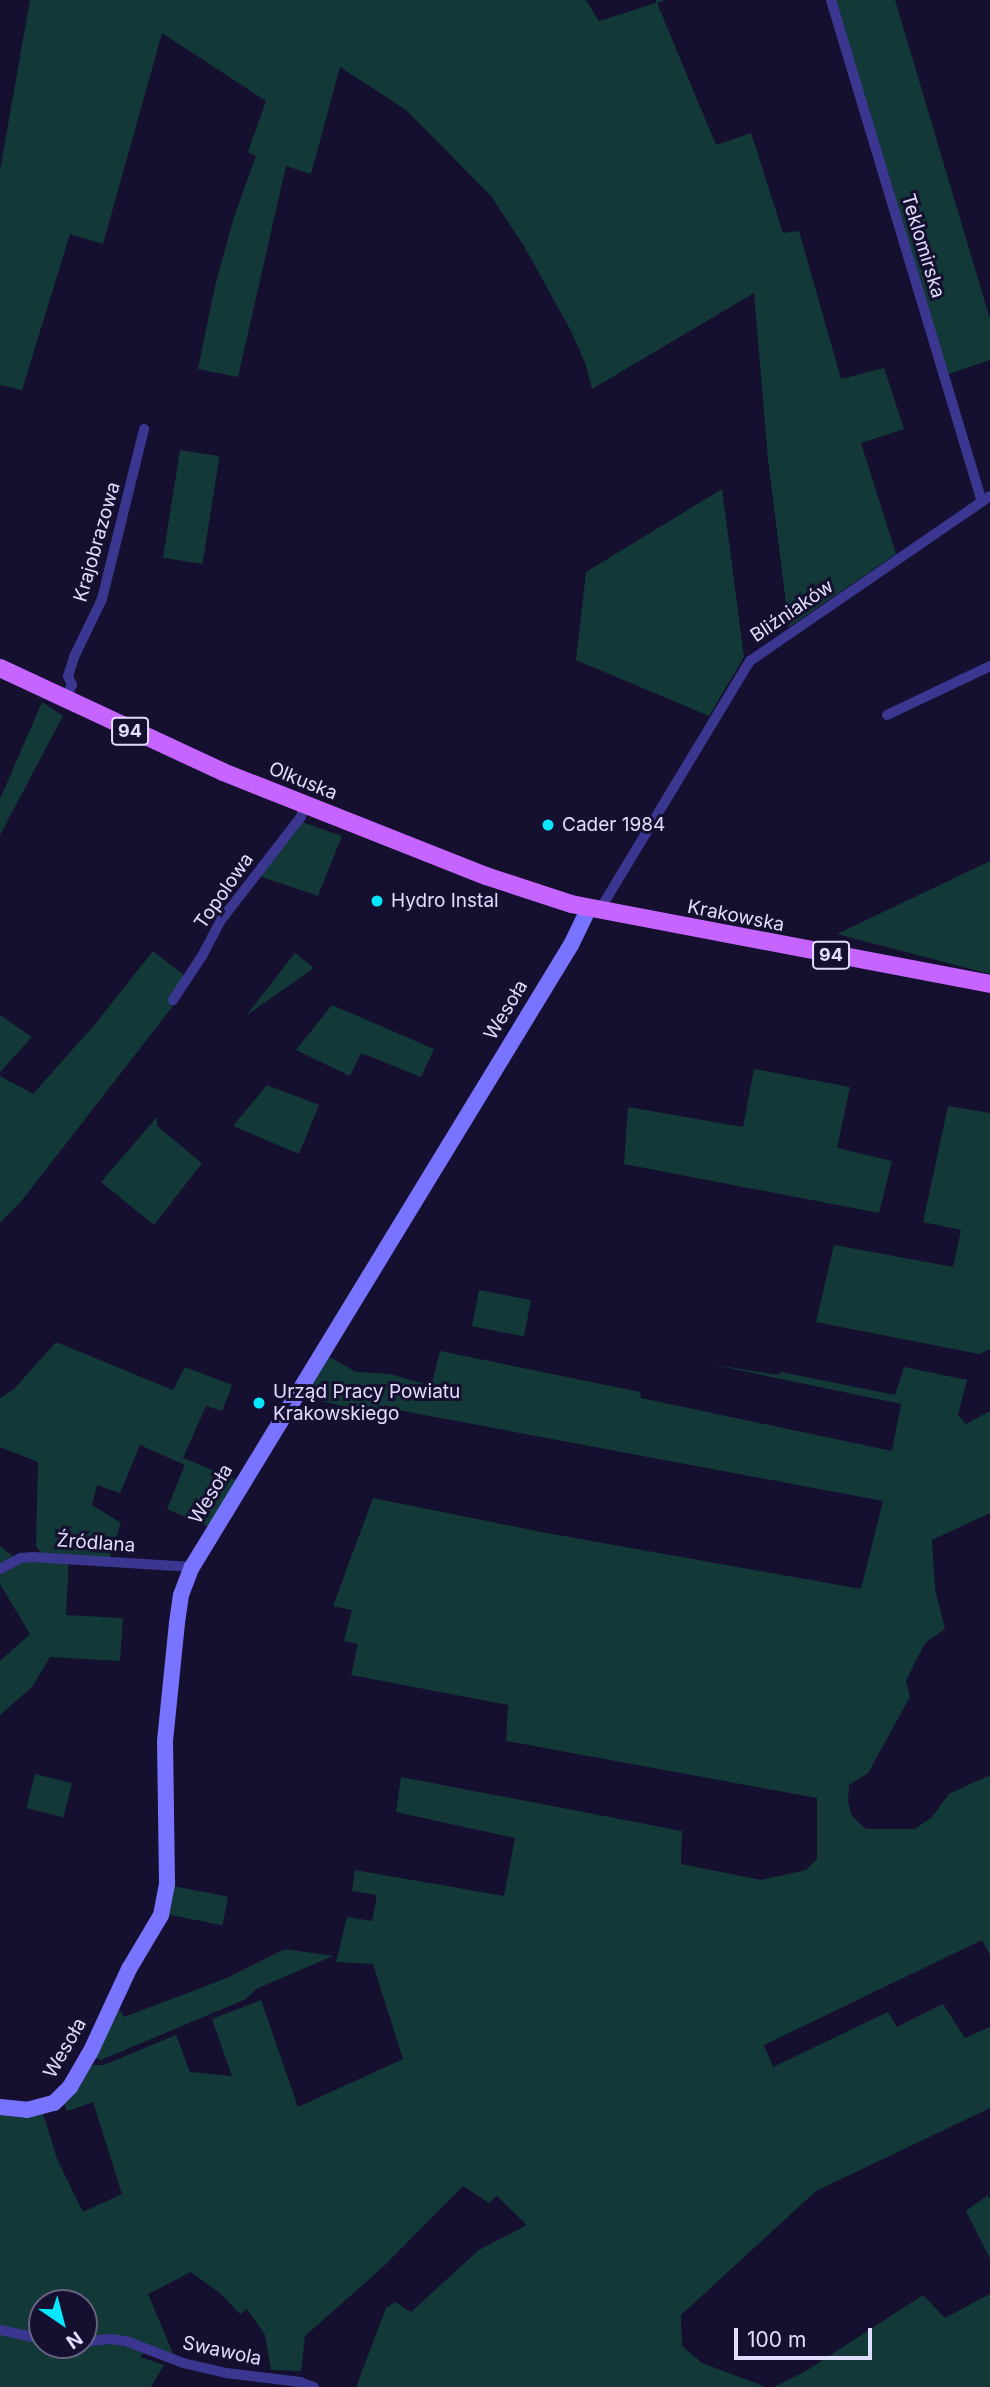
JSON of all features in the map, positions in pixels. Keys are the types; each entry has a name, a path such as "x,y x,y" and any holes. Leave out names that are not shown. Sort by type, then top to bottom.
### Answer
{"main road":[{"name":"Olkuska","path":"0,668 159,745 486,876 594,910"},
{"name":"Krakowska","path":"594,910 990,984"}],"street":[{"name":"Teklomirska","path":"831,0 986,499"},
{"name":"Krajobrazowa","path":"64,699 72,685 68,676 74,657 102,599 145,429"},
{"name":"Bliźniaków","path":"594,910 750,662 986,499"},
{"path":"887,715 990,666"},
{"name":"Topolowa","path":"173,1000 202,956 220,920 301,817 304,804"},
{"name":"Wesoła","path":"0,2108 27,2110 54,2103 70,2087 129,1969 161,1915 167,1883 165,1741 181,1595 192,1567 594,910"},
{"name":"Źródlana","path":"0,1569 21,1559 33,1557 192,1567"},
{"path":"0,2330 28,2336"},
{"name":"Swawola","path":"98,2340 126,2341 183,2363 226,2373 300,2382 314,2387"}],"green space":[{"path":"30,0 586,0 599,21 656,3 656,0 666,0 657,3 716,145 751,133 783,233 799,231 841,379 884,368 904,429 861,443 896,554 789,627 768,459 754,293 592,389 586,365 571,331 524,246 491,196 406,110 340,67 311,174 286,166 238,377 198,369 215,286 234,217 256,156 248,152 266,101 162,33 103,244 70,234 22,390 0,385 0,170"},
{"path":"835,0 895,0 990,319 990,360 948,374"},
{"path":"180,450 220,456 202,564 163,558"},
{"path":"722,489 744,657 709,716 576,660 586,572"},
{"path":"42,702 63,716 0,835 0,799"},
{"path":"302,822 342,836 318,896 259,876"},
{"path":"990,861 990,974 837,934"},
{"path":"153,951 185,976 187,988 23,1199 0,1223 0,1076 33,1094 96,1023"},
{"path":"295,953 314,968 246,1016"},
{"path":"332,1005 434,1049 421,1077 361,1053 350,1076 296,1050"},
{"path":"0,1015 32,1037 0,1072"},
{"path":"754,1069 850,1087 837,1148 892,1161 879,1213 624,1164 628,1107 743,1127"},
{"path":"267,1085 319,1105 299,1154 233,1126"},
{"path":"948,1106 990,1113 990,1349 979,1354 816,1322 834,1245 953,1267 961,1230 923,1222"},
{"path":"157,1117 157,1126 202,1163 154,1225 101,1182"},
{"path":"479,1290 531,1300 524,1336 472,1326"},
{"path":"56,1342 173,1390 185,1367 232,1385 222,1411 206,1406 183,1458 237,1480 209,1527 167,1509 185,1465 140,1445 120,1493 97,1485 92,1505 121,1523 109,1559 69,1557 66,1615 123,1618 120,1661 50,1657 32,1687 0,1715 0,1661 30,1634 0,1584 0,1546 14,1557 41,1553 36,1546 38,1462 0,1447 0,1398 14,1389"},
{"path":"440,1351 640,1392 641,1398 892,1451 901,1404 710,1364 778,1375 781,1372 895,1395 904,1367 967,1380 958,1415 966,1424 990,1411 990,1513 932,1540 935,1589 945,1629 926,1642 906,1681 910,1697 868,1773 849,1785 848,1802 852,1816 866,1829 915,1829 932,1817 949,1794 990,1775 990,1955 982,1940 764,2045 773,2067 888,2012 897,2027 943,2004 965,2038 990,2027 990,2108 816,2191 681,2315 682,2346 702,2363 766,2387 356,2387 386,2308 395,2302 411,2312 479,2250 527,2225 497,2196 489,2203 463,2186 384,2266 305,2336 301,2371 271,2370 265,2335 247,2309 240,2314 221,2294 191,2272 148,2294 174,2356 148,2349 140,2357 164,2365 151,2387 0,2387 0,2114 27,2118 43,2113 57,2159 83,2212 122,2194 93,2102 67,2111 63,2100 92,2065 104,2065 176,2035 190,2072 232,2076 212,2019 261,2000 298,2107 403,2059 373,1964 336,1962 347,1917 372,1921 377,1895 352,1891 355,1870 504,1896 515,1838 396,1812 401,1777 682,1831 681,1864 761,1880 806,1870 817,1859 817,1798 506,1741 508,1705 351,1675 358,1644 344,1641 352,1610 333,1606 373,1498 541,1532 861,1589 883,1501 398,1410 393,1417 302,1397 328,1356 356,1372 390,1374 431,1386"},
{"path":"35,1774 72,1783 63,1817 27,1808"},
{"path":"173,1886 228,1897 222,1925 167,1914"},
{"path":"285,1949 333,1956 256,1989 246,1999 101,2060 96,2058 119,2009 124,2017 227,1978"},
{"path":"988,2195 990,2199 990,2259 966,2211"},
{"path":"990,2294 990,2387 774,2387 806,2371 923,2295 945,2318"}],"place":[{"name":"Cader 1984","path":"548,825"},
{"name":"Hydro Instal","path":"377,901"},
{"name":"Urząd Pracy Powiatu Krakowskiego","path":"259,1403"}]}
